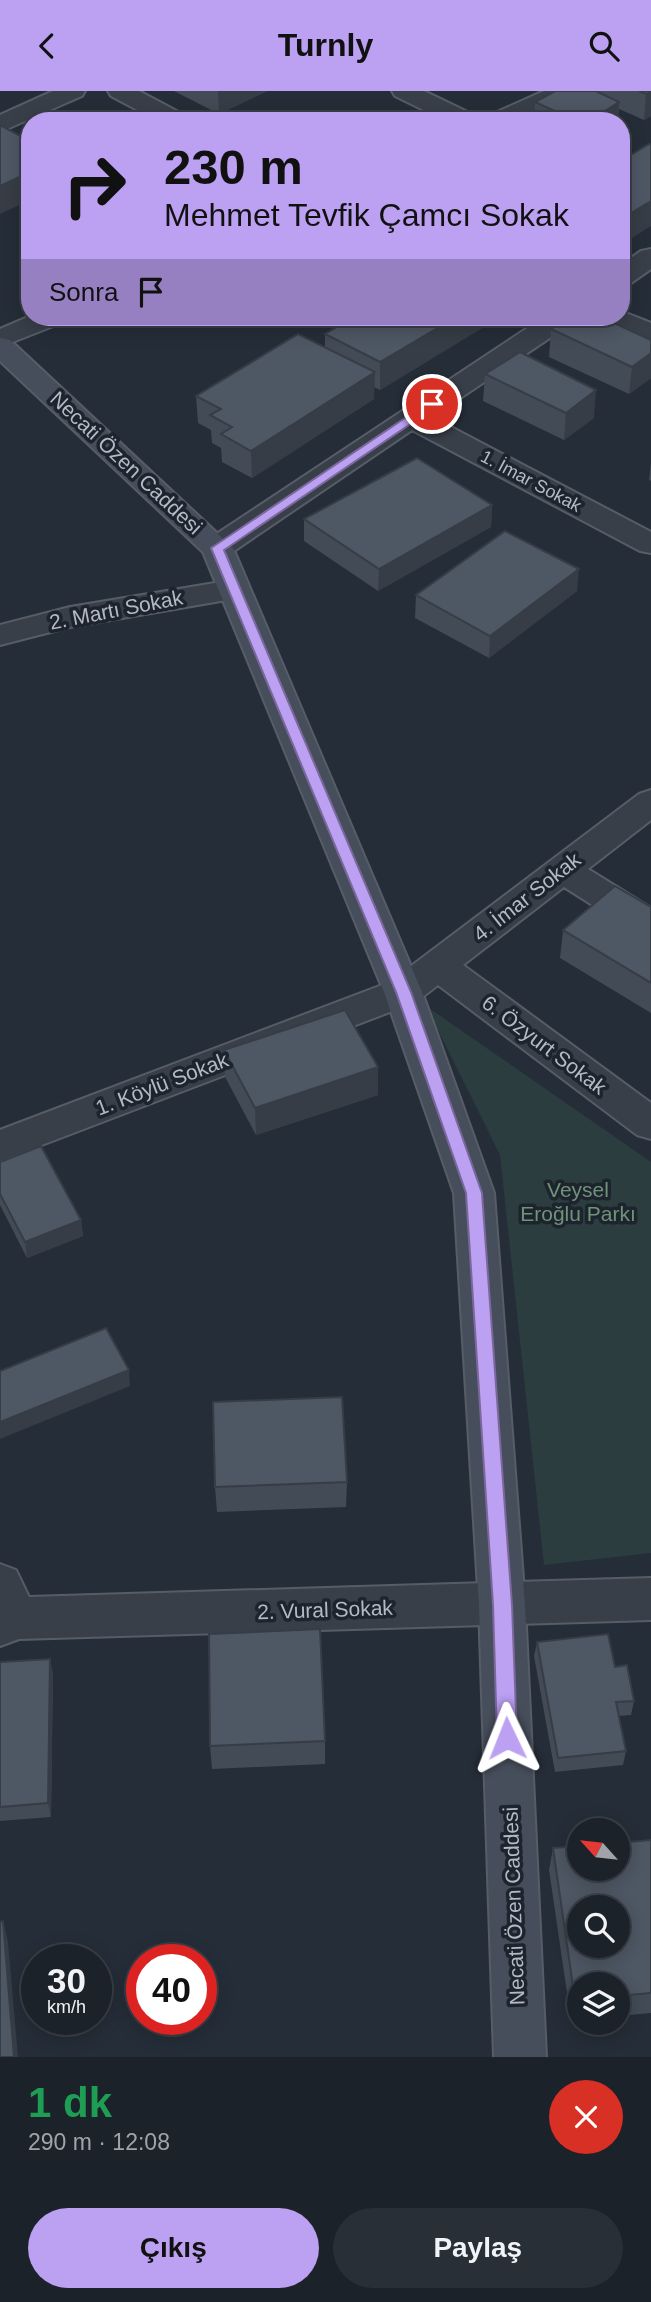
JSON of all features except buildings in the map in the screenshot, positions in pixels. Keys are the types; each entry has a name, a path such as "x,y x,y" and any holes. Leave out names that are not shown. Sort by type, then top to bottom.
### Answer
{"street":[{"path":"0,96 29,111 72,91"},
{"path":"120,91 160,112"},
{"path":"404,91 448,112"},
{"path":"516,112 564,91"},
{"path":"0,124 21,115"},
{"path":"630,271 651,257"},
{"path":"630,324 651,333"},
{"path":"0,339 30,326"},
{"path":"217,548 549,326"},
{"name":"Necati Özen Caddesi","path":"0,346 217,548 403,992 474,1193 502,1605 520,2057"},
{"name":"1. İmar Sokak","path":"411,418 651,544"},
{"name":"2. Martı Sokak","path":"0,635 70,617 233,590"},
{"name":"4. İmar Sokak","path":"403,992 651,802"},
{"path":"563,870 651,925"},
{"name":"6. Özyurt Sokak","path":"438,966 648,1116"},
{"name":"1. Köylü Sokak","path":"0,1146 403,992"},
{"name":"2. Vural Sokak","path":"5,1609 502,1605 651,1599"}],"green space":[{"name":"Veysel Eroğlu Parkı","path":"426,1006 651,1162 651,1553 544,1565 500,1155"}],"route":[{"path":"432,404 217,548 403,992 474,1193 502,1605 507,1738"}]}
